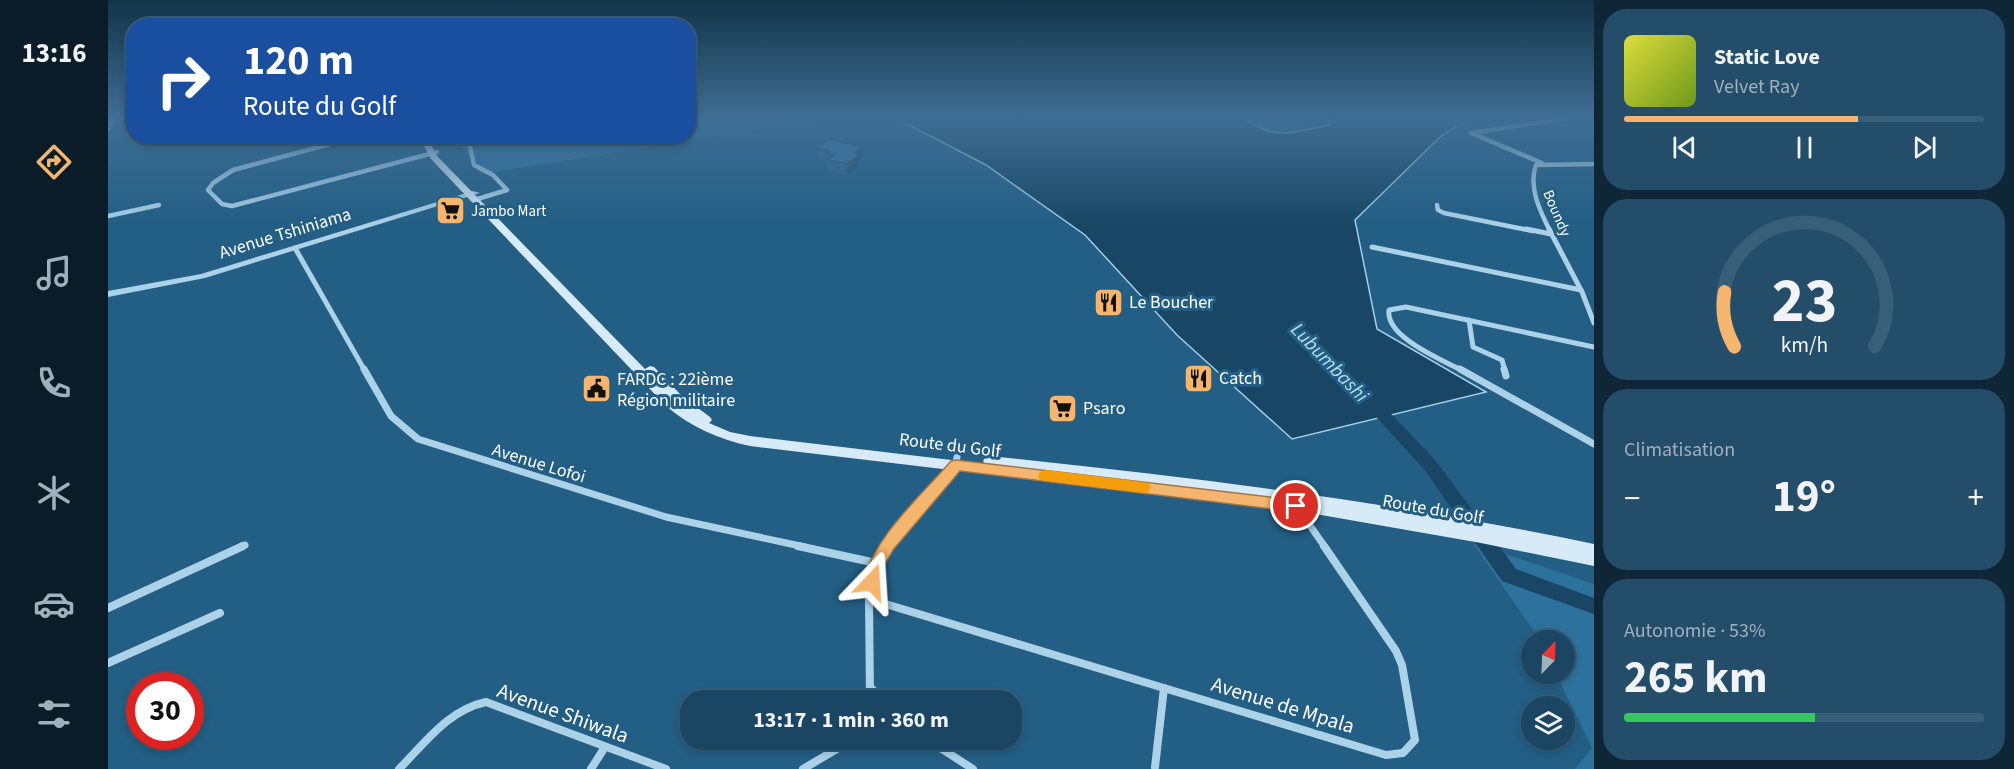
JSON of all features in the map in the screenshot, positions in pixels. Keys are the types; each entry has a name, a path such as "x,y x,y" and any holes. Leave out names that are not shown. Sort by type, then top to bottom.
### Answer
{"main road":[{"name":"Route du Golf","path":"435,154 670,403 703,427 725,436 750,441 1013,467 1293,501 1478,531 1594,560"},
{"path":"1478,531 1594,550"}],"street":[{"path":"292,154 238,168 218,179 208,190 222,204 232,206 431,154"},
{"path":"471,154 474,165 493,175 507,190 475,196"},
{"path":"1521,154 1543,163"},
{"name":"Boundy","path":"1594,164 1543,163 1533,168 1533,183 1551,234 1581,290 1594,323"},
{"name":"Avenue Tshiniama","path":"108,294 202,276 475,196"},
{"path":"108,216 159,205"},
{"path":"1437,205 1438,210 1444,213 1551,234"},
{"path":"1372,247 1581,290"},
{"name":"Avenue Lofoi","path":"295,248 391,416 418,439 666,517 876,563"},
{"path":"1594,347 1406,307 1389,310 1387,316 1393,328 1406,339 1594,444"},
{"path":"1469,320 1473,347 1502,360 1506,376"},
{"path":"872,689 868,656 869,598 876,563 901,528 956,461"},
{"name":"Avenue de Mpala","path":"869,598 1386,755 1402,754 1411,748 1414,740 1402,665 1396,651 1293,501"},
{"path":"108,608 245,545"},
{"path":"108,663 220,613"},
{"path":"1155,767 1164,688"},
{"name":"Avenue Shiwala","path":"399,769 455,714 479,702 491,703 666,769"},
{"path":"591,769 604,747"},
{"path":"805,769 836,750"},
{"path":"944,750 973,769"}],"shaded area":[{"path":"467,154 608,154 482,174"},
{"path":"1473,543 1594,584 1594,769 1575,769 1592,748 1575,713 1575,696 1567,696 1561,684 1575,684 1575,630 1533,630"}],"water":[{"path":"965,154 1423,154 1355,220 1377,329 1486,392 1292,439 1177,335 1085,235 986,165"}],"building":[{"path":"830,154 859,155 847,164 827,160 834,155"}],"waterway":[{"name":"Lubumbashi","path":"1371,402 1430,465 1509,575 1594,606"}],"slow traffic":[{"path":"1046,476 1143,487"}],"place":[{"name":"Jambo Mart","path":"450,211"},
{"name":"Le Boucher","path":"1108,302"},
{"name":"Catch","path":"1198,378"},
{"name":"FARDC : 22ième Région militaire","path":"596,389"},
{"name":"Psaro","path":"1062,408"}],"route":[{"path":"872,582 876,563 887,545 951,474 956,465 1296,506"}]}
